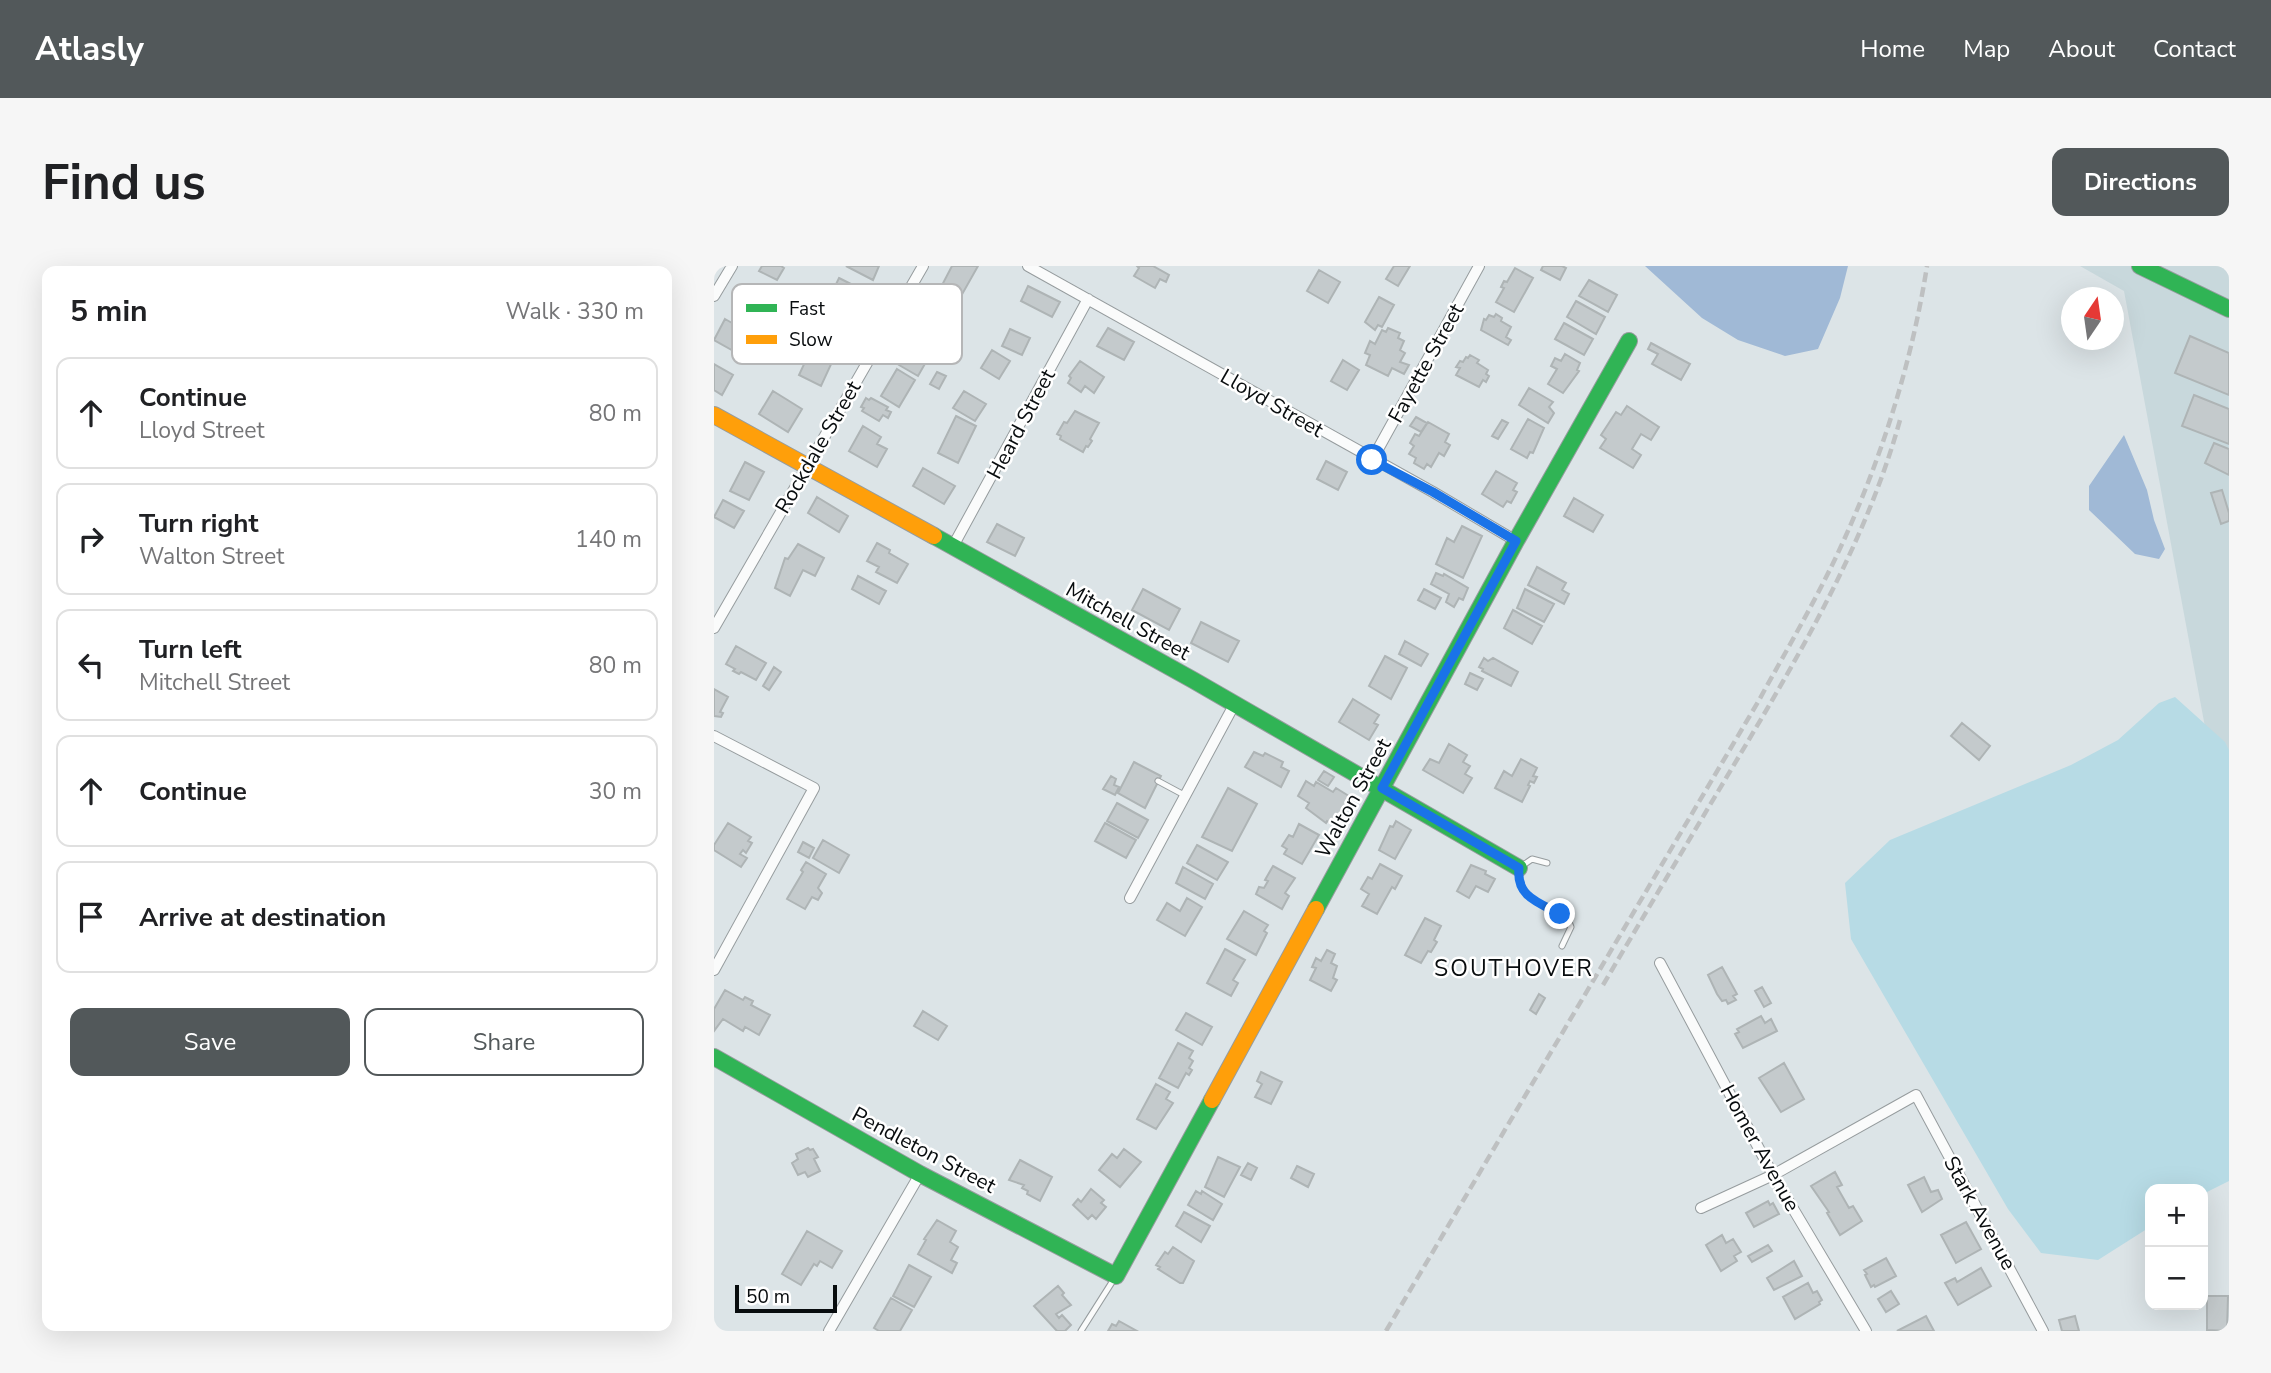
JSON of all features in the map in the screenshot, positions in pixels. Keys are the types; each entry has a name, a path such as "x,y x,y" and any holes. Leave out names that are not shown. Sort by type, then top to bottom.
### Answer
{"street":[{"path":"714,296 732,266"},
{"name":"Rockdale Street","path":"913,284 923,266"},
{"name":"Lloyd Street","path":"1028,266 1516,541"},
{"name":"Fayette Street","path":"1372,460 1479,266"},
{"path":"2140,266 2229,309"},
{"name":"Heard Street","path":"952,548 1088,299"},
{"name":"Walton Street","path":"1116,1276 1516,541 1629,341"},
{"name":"Rockdale Street","path":"714,628 866,364"},
{"name":"Mitchell Street","path":"714,415 808,465 1382,788 1519,868"},
{"path":"1130,898 1234,705"},
{"path":"714,736 814,789 714,970"},
{"name":"Homer Avenue","path":"1660,963 1773,1175 1866,1331"},
{"name":"Pendleton Street","path":"714,1057 920,1174 1116,1276"},
{"name":"Stark Avenue","path":"1773,1175 1916,1095 2043,1331"},
{"path":"829,1331 920,1174"},
{"path":"1701,1208 1773,1175"}],"lane":[{"path":"1158,781 1186,796"},
{"path":"1547,863 1532,859 1519,868 1517,882 1523,892 1568,920 1570,927 1562,946"},
{"path":"1081,1331 1116,1276"}],"shaded area":[{"path":"1645,266 1848,266 1840,298 1818,349 1785,356 1738,340 1702,318"},
{"path":"2080,266 2229,266 2229,766 2205,727 2124,287 2117,287"},
{"path":"2124,435 2147,490 2165,549 2159,559 2135,554 2089,510 2089,486"},
{"path":"2175,697 2225,742 2229,750 2229,1181 2208,1192 2208,1184 2145,1184 2145,1230 2098,1260 2041,1253 2008,1209 1851,939 1845,883 1890,840 2071,765 2118,740 2159,703"}],"building":[{"path":"762,266 784,268 777,280 759,271"},
{"path":"846,266 879,266 873,280"},
{"path":"952,266 978,266 962,294 962,284 943,284"},
{"path":"1137,266 1153,266 1169,275 1166,282 1160,279 1155,288 1134,276 1139,268"},
{"path":"1394,266 1410,266 1398,286 1386,279"},
{"path":"1543,266 1566,268 1560,280 1541,270"},
{"path":"1515,268 1533,278 1514,312 1496,302 1504,288 1501,287 1504,281 1507,282"},
{"path":"1319,270 1340,282 1328,303 1307,291"},
{"path":"839,278 851,284 836,284"},
{"path":"1589,280 1617,295 1608,312 1579,296"},
{"path":"1028,286 1060,302 1052,317 1021,301"},
{"path":"1379,297 1394,305 1382,327 1378,325 1375,330 1365,322"},
{"path":"1576,301 1605,317 1596,334 1567,317"},
{"path":"1496,314 1511,327 1506,337 1511,340 1508,345 1481,330 1484,319"},
{"path":"725,319 732,323 732,350 714,340"},
{"path":"1564,323 1593,339 1584,355 1555,339"},
{"path":"1108,328 1134,342 1124,360 1097,346"},
{"path":"1388,328 1400,333 1398,338 1404,341 1400,350 1405,353 1400,362 1409,365 1404,374 1392,368 1388,376 1366,365 1370,355 1365,353 1370,341 1375,344 1382,330 1386,332"},
{"path":"1010,329 1030,338 1022,355 1002,346"},
{"path":"2190,336 2229,353 2229,395 2175,373"},
{"path":"1651,343 1690,364 1681,380 1652,364 1658,354 1648,349"},
{"path":"992,350 1010,361 999,379 981,368"},
{"path":"1565,354 1580,363 1577,370 1579,371 1563,393 1548,384 1557,369 1551,366 1555,358 1561,361"},
{"path":"1470,355 1488,370 1486,382 1483,380 1479,387 1456,375 1460,368 1456,367 1460,361 1463,362"},
{"path":"1343,360 1359,370 1347,390 1331,381"},
{"path":"1080,361 1104,377 1094,393 1085,386 1081,392 1068,383 1071,378 1069,376"},
{"path":"714,364 733,375 722,395 714,390"},
{"path":"804,364 831,364 821,386 799,375"},
{"path":"900,364 925,364 918,376"},
{"path":"897,369 915,380 899,407 881,396"},
{"path":"937,372 946,376 939,389 930,384"},
{"path":"1529,388 1553,402 1549,407 1554,413 1548,423 1519,405"},
{"path":"773,391 802,409 788,432 759,414"},
{"path":"964,391 986,404 975,421 953,408"},
{"path":"2194,395 2229,409 2229,444 2182,426"},
{"path":"866,398 888,407 886,410 891,412 888,418 883,415 879,421 862,411 864,408 861,407"},
{"path":"1627,406 1659,427 1651,440 1641,434 1632,449 1641,455 1633,468 1600,448 1606,439 1601,435 1616,412 1621,415"},
{"path":"1075,411 1099,423 1090,439 1092,441 1083,452 1060,439 1061,436 1057,434"},
{"path":"956,416 976,426 958,463 938,453"},
{"path":"1416,417 1427,423 1421,432 1410,426"},
{"path":"1528,419 1544,428 1533,453 1530,452 1527,458 1511,449"},
{"path":"1502,420 1508,423 1498,439 1492,436"},
{"path":"1428,422 1449,434 1445,442 1450,445 1444,456 1439,453 1431,467 1427,464 1424,469 1414,463 1416,458 1409,454 1414,446 1410,443 1415,434 1419,436"},
{"path":"863,426 881,437 877,444 887,449 877,467 849,451"},
{"path":"2214,443 2229,449 2229,475 2205,463"},
{"path":"1326,461 1347,472 1338,490 1317,479"},
{"path":"745,462 764,472 749,500 730,491"},
{"path":"923,468 955,486 944,504 913,486"},
{"path":"1496,471 1517,483 1513,490 1517,492 1511,503 1507,501 1503,507 1482,494"},
{"path":"2222,490 2229,521 2221,524 2211,493"},
{"path":"817,497 848,516 839,532 808,513"},
{"path":"1574,498 1603,515 1593,532 1564,516"},
{"path":"723,500 744,511 734,528 714,517"},
{"path":"997,524 1024,538 1015,556 987,542"},
{"path":"1462,526 1482,536 1463,578 1436,564 1447,538 1454,542"},
{"path":"877,543 908,564 897,583 876,572 879,567 867,561"},
{"path":"798,544 824,558 815,576 803,570 790,596 775,588 785,558 788,559"},
{"path":"1537,567 1566,583 1562,590 1569,594 1564,604 1528,585"},
{"path":"1436,573 1443,576 1444,574 1468,588 1463,600 1459,598 1454,607 1446,602 1449,594 1431,584"},
{"path":"858,576 886,591 879,604 852,589"},
{"path":"1143,589 1180,609 1169,630 1132,610"},
{"path":"1424,589 1441,598 1435,609 1418,600"},
{"path":"1525,589 1554,604 1544,622 1517,608"},
{"path":"1513,610 1542,626 1532,644 1504,628"},
{"path":"1201,622 1239,641 1228,662 1191,643"},
{"path":"1405,641 1428,654 1421,666 1399,654"},
{"path":"736,646 766,663 756,680 733,671 735,669 726,664"},
{"path":"1385,656 1407,668 1391,699 1369,686"},
{"path":"1484,658 1488,661 1493,658 1518,672 1511,686 1482,671 1479,667"},
{"path":"774,667 781,672 769,690 763,686"},
{"path":"1470,673 1483,679 1477,690 1465,684"},
{"path":"714,689 728,697 720,712 723,713 721,717 714,716"},
{"path":"1353,699 1379,715 1374,723 1378,725 1369,740 1339,722"},
{"path":"1962,723 1990,746 1979,760 1951,736"},
{"path":"1449,744 1467,755 1463,762 1470,766 1465,774 1472,778 1463,793 1423,770 1430,759 1439,763"},
{"path":"1254,752 1263,756 1265,753 1283,762 1281,767 1289,771 1281,787 1245,767"},
{"path":"1521,759 1537,768 1533,776 1537,777 1534,783 1530,781 1522,802 1495,788 1504,771 1512,776"},
{"path":"1134,762 1161,776 1145,808 1118,793"},
{"path":"1324,771 1334,777 1328,786 1318,780"},
{"path":"1111,776 1116,779 1114,785 1119,787 1115,795 1103,789"},
{"path":"1306,781 1314,786 1316,782 1333,792 1336,788 1352,798 1335,825 1327,821 1326,823 1306,808 1309,803 1298,796"},
{"path":"1228,788 1257,804 1232,851 1202,837"},
{"path":"1117,803 1148,820 1138,838 1107,821"},
{"path":"1396,821 1411,830 1395,859 1379,850 1390,826 1393,827"},
{"path":"728,823 751,837 748,841 752,843 746,853 743,850 740,854 747,858 741,867 714,850 714,845"},
{"path":"1105,823 1136,840 1126,858 1095,841"},
{"path":"1299,824 1319,835 1302,864 1284,854 1287,849 1282,846 1289,835 1293,837"},
{"path":"823,840 849,855 839,873 813,858"},
{"path":"803,842 814,848 809,858 798,852"},
{"path":"1197,845 1228,862 1217,880 1187,863"},
{"path":"806,862 826,874 818,888 822,893 818,900 812,897 805,909 787,899"},
{"path":"1380,864 1402,876 1395,889 1392,887 1377,914 1362,906 1369,894 1361,889 1368,877 1372,879"},
{"path":"1471,865 1486,871 1485,874 1495,879 1488,892 1476,886 1469,898 1457,891"},
{"path":"1273,866 1295,878 1285,893 1289,896 1282,909 1256,894 1259,887 1264,888 1268,881 1265,880"},
{"path":"1183,867 1213,884 1205,899 1176,883"},
{"path":"1187,898 1202,907 1185,936 1157,920 1167,903 1180,911"},
{"path":"1244,911 1268,925 1256,955 1227,939"},
{"path":"1425,918 1441,926 1434,940 1437,942 1421,963 1405,955"},
{"path":"1225,949 1245,960 1233,980 1238,983 1231,996 1207,983"},
{"path":"1327,950 1335,954 1331,963 1337,966 1333,978 1337,980 1331,991 1310,980 1316,968 1312,967 1316,958 1321,961"},
{"path":"1722,967 1737,994 1733,996 1736,1000 1728,1004 1717,994 1708,975"},
{"path":"1762,987 1771,1003 1764,1007 1755,991"},
{"path":"725,990 743,1000 745,997 753,1001 751,1005 770,1015 759,1035 745,1027 743,1031 723,1019 714,1031 714,1009"},
{"path":"1539,994 1545,998 1536,1014 1530,1010"},
{"path":"923,1011 947,1026 938,1040 914,1026"},
{"path":"1186,1013 1212,1027 1202,1045 1176,1030"},
{"path":"1761,1016 1765,1023 1771,1019 1777,1031 1743,1048 1735,1034 1739,1032 1737,1029"},
{"path":"1178,1043 1193,1051 1189,1058 1193,1061 1189,1068 1192,1070 1189,1075 1186,1073 1178,1088 1159,1078"},
{"path":"1784,1063 1804,1099 1781,1112 1759,1078"},
{"path":"1261,1072 1282,1082 1271,1104 1255,1097 1262,1084 1257,1081"},
{"path":"1156,1084 1170,1092 1166,1099 1173,1103 1156,1129 1137,1119"},
{"path":"808,1148 813,1149 818,1157 814,1159 820,1171 808,1177 805,1172 798,1175 792,1163 798,1159 796,1154"},
{"path":"1124,1149 1141,1162 1120,1187 1099,1170 1112,1154 1117,1158"},
{"path":"1218,1157 1240,1167 1224,1197 1205,1187"},
{"path":"1020,1160 1052,1177 1040,1201 1027,1194 1028,1191 1022,1188 1024,1185 1009,1180"},
{"path":"1248,1163 1257,1168 1251,1180 1241,1175"},
{"path":"1297,1166 1314,1174 1308,1187 1291,1178"},
{"path":"1835,1172 1842,1185 1837,1187 1849,1208 1853,1206 1862,1221 1840,1235 1827,1213 1829,1212 1811,1186"},
{"path":"1924,1177 1931,1192 1938,1190 1942,1199 1922,1212 1908,1185"},
{"path":"1091,1189 1104,1200 1101,1203 1106,1207 1096,1219 1092,1215 1088,1219 1073,1205 1078,1199 1081,1202"},
{"path":"1196,1191 1201,1194 1202,1191 1222,1204 1213,1220 1188,1205"},
{"path":"1768,1201 1770,1205 1773,1203 1779,1214 1754,1227 1746,1213"},
{"path":"1184,1212 1210,1226 1201,1242 1176,1226"},
{"path":"937,1220 956,1231 950,1242 958,1247 951,1260 957,1263 952,1273 918,1254"},
{"path":"1966,1222 1981,1249 1956,1263 1941,1235"},
{"path":"807,1231 842,1251 832,1268 820,1261 817,1266 814,1264 801,1285 782,1274"},
{"path":"1722,1235 1726,1243 1733,1239 1741,1252 1734,1256 1737,1261 1721,1271 1706,1245"},
{"path":"1768,1245 1772,1251 1752,1262 1748,1256"},
{"path":"1173,1247 1194,1261 1183,1283 1158,1269 1160,1267 1156,1265 1165,1252 1168,1254"},
{"path":"1886,1258 1896,1276 1871,1287 1864,1270"},
{"path":"1794,1261 1802,1276 1774,1290 1767,1278"},
{"path":"909,1265 931,1277 914,1307 893,1296"},
{"path":"1981,1268 1991,1286 1958,1305 1945,1283 1955,1278 1957,1282"},
{"path":"1808,1283 1813,1293 1817,1291 1822,1300 1820,1304 1795,1319 1783,1297"},
{"path":"1058,1286 1071,1305 1056,1314 1059,1318 1062,1315 1071,1325 1065,1331 1057,1331 1034,1306"},
{"path":"1891,1291 1899,1304 1886,1312 1878,1299"},
{"path":"2208,1296 2228,1296 2227,1331 2207,1330"},
{"path":"891,1298 912,1310 900,1331 879,1331 874,1328"},
{"path":"1926,1316 1934,1331 1897,1331"},
{"path":"2075,1316 2079,1331 2062,1331 2059,1320"},
{"path":"1119,1321 1137,1331 1108,1331 1112,1324 1116,1326"}],"railway":[{"path":"1386,1331 1758,702 1823,583 1857,509 1883,441 1913,337 1927,266"},
{"path":"1603,985 1765,713 1832,591 1870,507 1900,420"}],"traffic: fast":[{"path":"2140,266 2229,309"},
{"path":"1316,909 1516,541 1629,341"},
{"path":"934,536 1193,680 1519,868"},
{"path":"714,1057 920,1174 1116,1276 1212,1100"}],"traffic: slow":[{"path":"714,415 934,536"},
{"path":"1212,1100 1316,909"}],"district":[{"name":"SOUTHOVER","path":"1514,968"}],"route":[{"path":"1372,460 1516,541 1382,788 1519,868 1517,882 1523,892 1560,914"}]}
